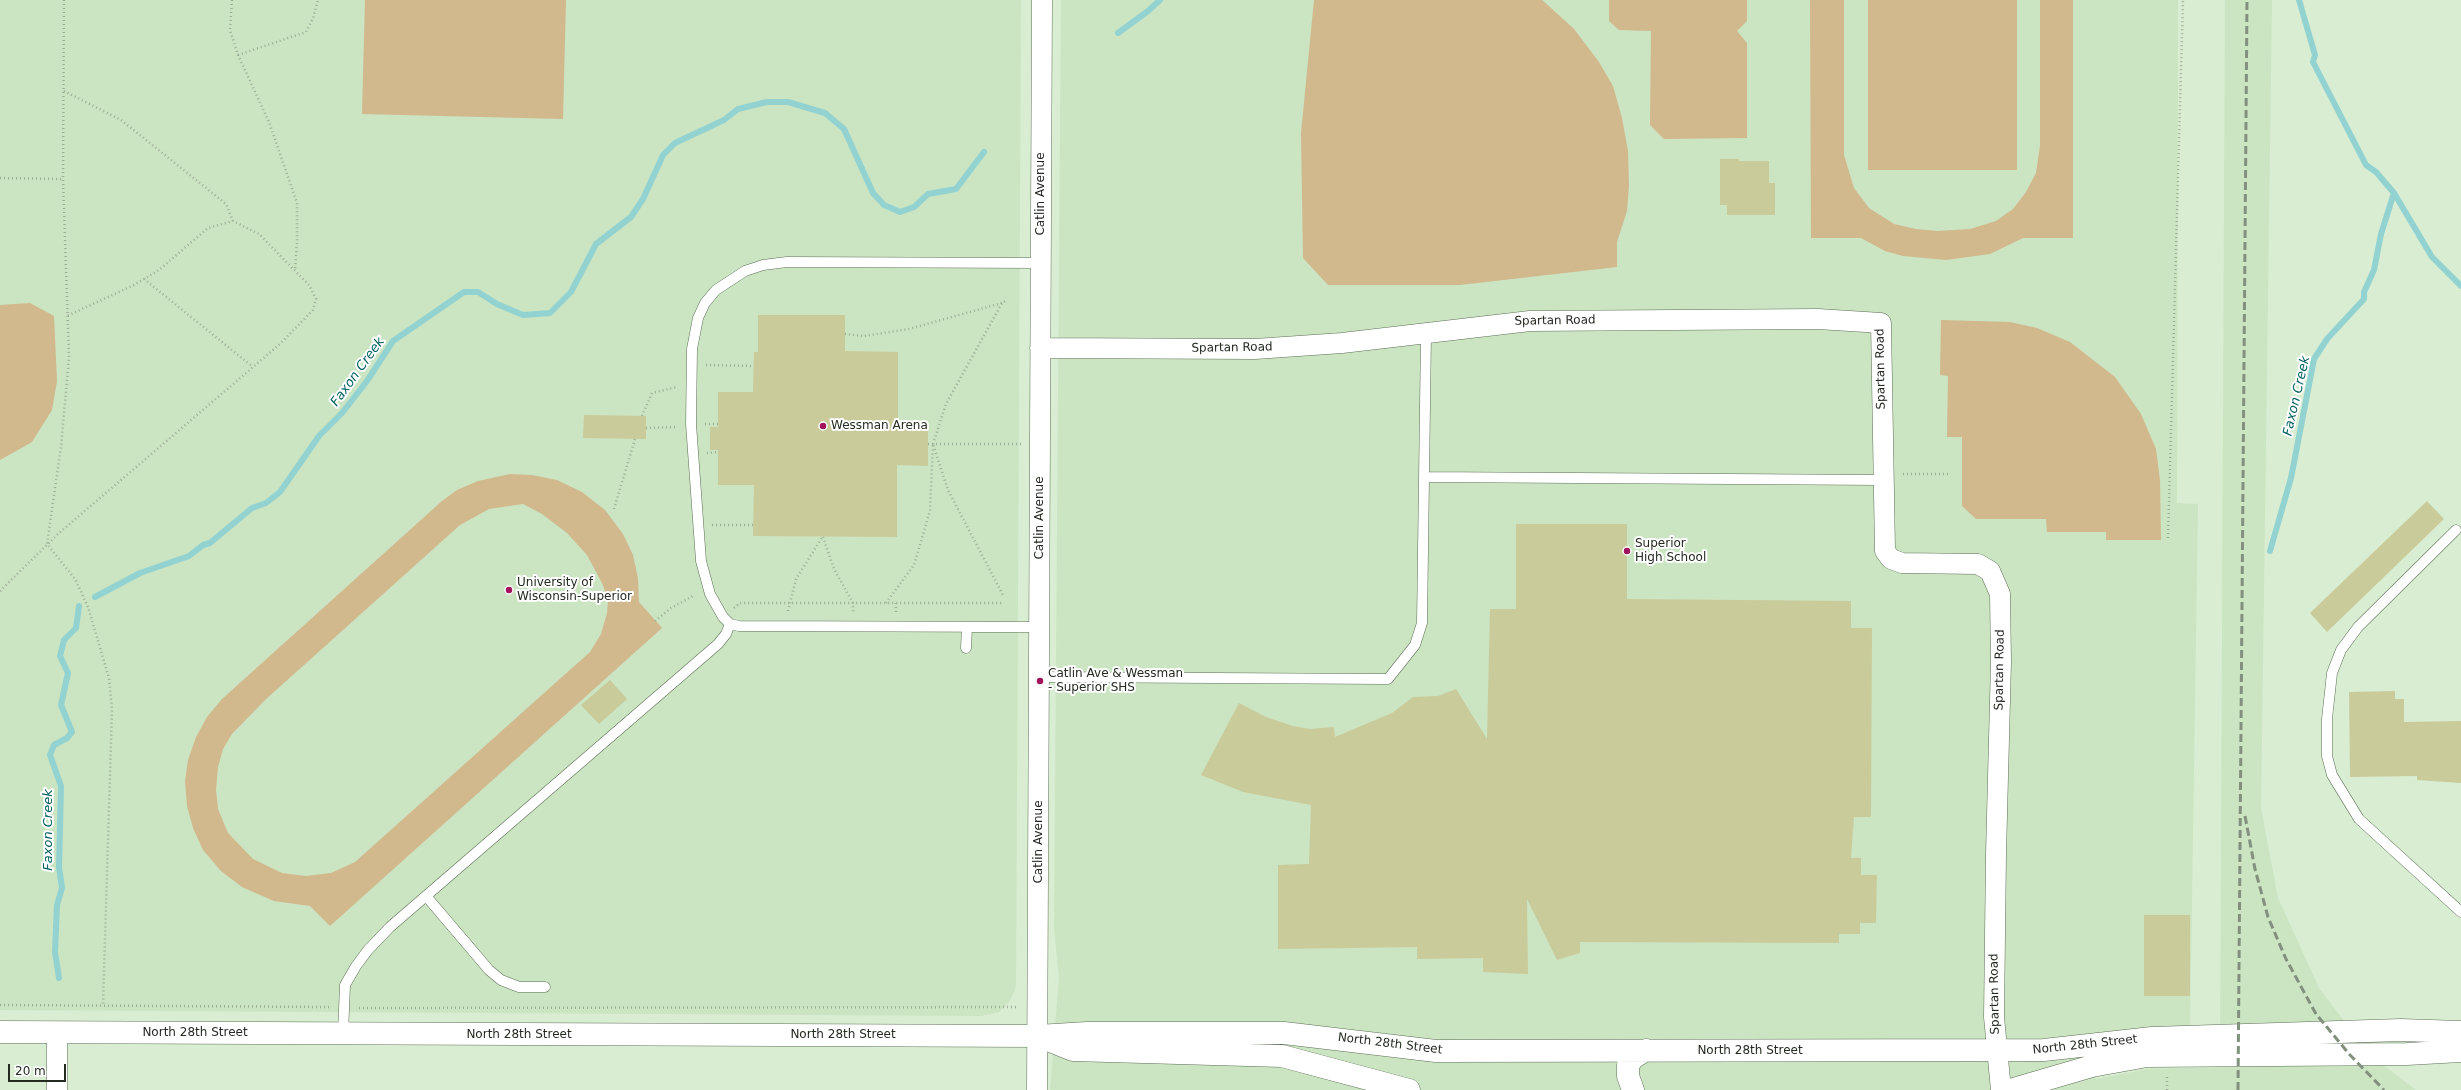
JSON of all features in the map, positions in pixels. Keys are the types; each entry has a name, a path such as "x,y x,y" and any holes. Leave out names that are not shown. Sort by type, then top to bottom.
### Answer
{"main road":[{"name":"North 28th Street","path":"0,1032 1038,1036 1087,1033 1284,1033 1436,1051 1997,1051 2066,1049 2158,1038 2401,1030 2461,1032"},
{"name":"North 28th Street","path":"1038,1036 1073,1050 1282,1056 1409,1090"},
{"path":"1633,1090 1628,1076 1628,1065 1633,1058 1646,1050"},
{"name":"North 28th Street","path":"2010,1090 2092,1066 2147,1056 2364,1055 2461,1051"}],"street":[{"name":"Catlin Avenue","path":"1037,1090 1042,0"},
{"name":"Spartan Road","path":"1040,348 1255,349 1335,344 1530,321 1818,319 1881,323 1883,541 1888,557 1902,563 1978,564 1990,571 1999,589 2001,629 1995,877 1994,1016 2001,1090"},
{"path":"57,1032 57,1090"}],"lane":[{"path":"343,1034 343,1008 346,985 361,958 390,927 718,644 726,634 726,620 708,588 700,550 691,427 691,384 695,326 705,303 726,281 757,266 800,261 1041,263"},
{"path":"1040,677 1388,679 1412,650 1420,631 1422,613 1426,334"},
{"path":"1424,477 1882,477"},
{"path":"2456,530 2358,627 2341,650 2332,673 2327,719 2327,756 2332,776 2359,819 2461,912"},
{"path":"726,620 739,626 1040,627"},
{"path":"966,648 967,627"},
{"path":"426,896 489,970 501,980 519,987 545,987"}],"path":[{"path":"64,0 63,179 69,358 61,447 47,544 75,579 88,607 109,678 112,709 103,1005"},
{"path":"232,0 230,30 238,55 269,122 296,203 297,244 295,270"},
{"path":"238,55 306,32 313,18 318,0"},
{"path":"2168,538 2183,0"},
{"path":"0,591 47,544 280,344 313,310 316,299 309,285 259,234 233,221 226,204 121,120 64,91"},
{"path":"0,178 63,179"},
{"path":"68,316 144,279 159,270 208,228 233,221"},
{"path":"144,279 253,368"},
{"path":"845,334 864,336 909,329 1002,303 1007,300"},
{"path":"886,603 914,565 930,510 933,444 946,404 1002,303"},
{"path":"692,365 754,366"},
{"path":"642,416 652,393 691,384"},
{"path":"646,428 691,427"},
{"path":"614,508 635,439"},
{"path":"928,444 1040,444"},
{"path":"933,444 948,490 1004,597"},
{"path":"1882,477 1950,474"},
{"path":"699,524 753,524"},
{"path":"787,626 789,603 796,579 823,536 834,569 853,603 853,626"},
{"path":"655,621 671,608 708,588"},
{"path":"726,620 740,603 1004,603"},
{"path":"0,1005 343,1008 988,1008 1038,1006"}],"shaded area":[{"name":"University of Wisconsin-Superior","path":"0,0 1021,0 1016,982 1015,990 1009,1002 999,1012 982,1016 0,1010"},
{"path":"365,0 566,0 563,119 362,114"},
{"name":"Superior High School","path":"1061,0 2178,0 2177,503 2198,504 2190,1029 2096,1039 2096,1079 2147,1069 2220,1067 2225,0 2272,0 2261,808 2278,898 2319,988 2370,1055 2416,1090 1050,1090 1059,978 1054,928"},
{"path":"1314,0 1542,0 1574,29 1599,62 1613,86 1622,118 1628,151 1629,185 1627,211 1617,242 1617,267 1460,285 1328,285 1303,258 1301,133"},
{"path":"1609,0 1747,0 1747,21 1737,31 1747,43 1747,138 1664,139 1650,125 1651,31 1619,30 1609,21"},
{"path":"1810,0 1844,0 1844,155 1854,188 1869,208 1894,224 1916,229 1937,231 1970,229 1996,221 2013,209 2026,192 2036,173 2040,146 2040,0 2073,0 2073,238 2023,238 1990,254 1946,260 1903,256 1885,251 1861,238 1811,238"},
{"path":"1868,0 2017,0 2017,170 1868,170"},
{"path":"30,303 54,316 57,381 52,410 32,442 0,460 0,305"},
{"path":"1941,320 2010,322 2037,328 2070,342 2115,377 2141,414 2156,449 2160,480 2161,540 2106,540 2106,532 2047,532 2046,519 1976,519 1962,506 1962,437 1947,437 1948,376 1940,375"},
{"path":"510,474 532,475 557,480 582,492 605,510 623,534 633,555 638,578 639,602 662,628 330,926 310,906 274,901 242,887 221,871 203,850 193,828 187,806 185,781 188,760 196,737 207,717 222,699 442,501 457,490 478,481","holes":["523,504 542,514 567,533 587,555 603,585 608,601 607,613 601,634 590,652 355,862 331,873 306,876 282,873 253,859 228,833 218,809 216,790 218,767 223,749 232,734 265,700 460,525 489,509"]}],"building":[{"path":"1720,159 1739,159 1739,161 1769,161 1769,183 1775,183 1775,215 1727,215 1727,205 1720,205"},
{"name":"Wessman Arena","path":"758,315 845,315 845,351 898,352 898,424 928,424 928,466 897,465 897,537 753,536 754,485 718,485 718,450 710,450 710,427 718,427 718,392 753,392 754,352 758,352"},
{"path":"584,415 646,416 646,439 583,438"},
{"path":"2427,501 2444,519 2327,632 2310,613"},
{"path":"1516,524 1627,524 1627,599 1851,601 1851,628 1872,628 1871,817 1854,817 1851,858 1861,858 1861,875 1877,875 1876,923 1860,923 1860,934 1839,934 1839,943 1580,942 1580,953 1557,960 1527,899 1528,974 1483,972 1483,958 1417,959 1417,947 1278,949 1278,865 1309,864 1311,805 1243,792 1201,775 1239,703 1266,717 1293,726 1310,729 1334,727 1335,737 1392,713 1413,697 1438,696 1456,689 1487,739 1490,609 1516,609"},
{"path":"610,680 627,699 599,724 581,705"},
{"path":"2395,691 2395,699 2404,699 2404,722 2461,721 2461,783 2417,780 2417,776 2350,777 2349,692"},
{"path":"2144,915 2190,915 2190,996 2144,996"}],"waterway":[{"name":"Faxon Creek","path":"1118,33 1148,11 1160,0"},
{"name":"Faxon Creek","path":"2299,0 2315,55 2313,62 2366,165 2376,172 2394,193 2432,257 2461,286"},
{"name":"Faxon Creek","path":"95,597 140,573 189,556 203,545 210,543 252,508 266,503 280,492 319,436 342,413 367,381 393,341 464,292 478,292 497,304 523,315 550,313 571,292 596,244 631,217 643,199 663,155 675,143 724,120 738,109 767,102 788,102 825,113 844,129 873,193 884,205 900,212 914,207 928,194 956,189 984,152"},
{"name":"Faxon Creek","path":"2270,551 2291,478 2314,359 2327,339 2364,299 2364,292 2374,270 2381,234 2394,193"},
{"name":"Faxon Creek","path":"59,978 55,952 57,905 62,888 59,867 61,786 50,755 54,745 67,738 72,732 61,705 68,673 60,656 64,640 76,628 79,606"}],"railway":[{"path":"2238,1090 2247,0"},
{"path":"2245,816 2255,869 2268,917 2286,959 2316,1014 2350,1055 2384,1090"}],"place":[{"name":"Wessman Arena","path":"823,426"},
{"name":"Superior High School","path":"1627,551"},
{"name":"University of Wisconsin-Superior","path":"509,590"},
{"name":"Catlin Ave & Wessman - Superior SHS","path":"1040,681"}]}
